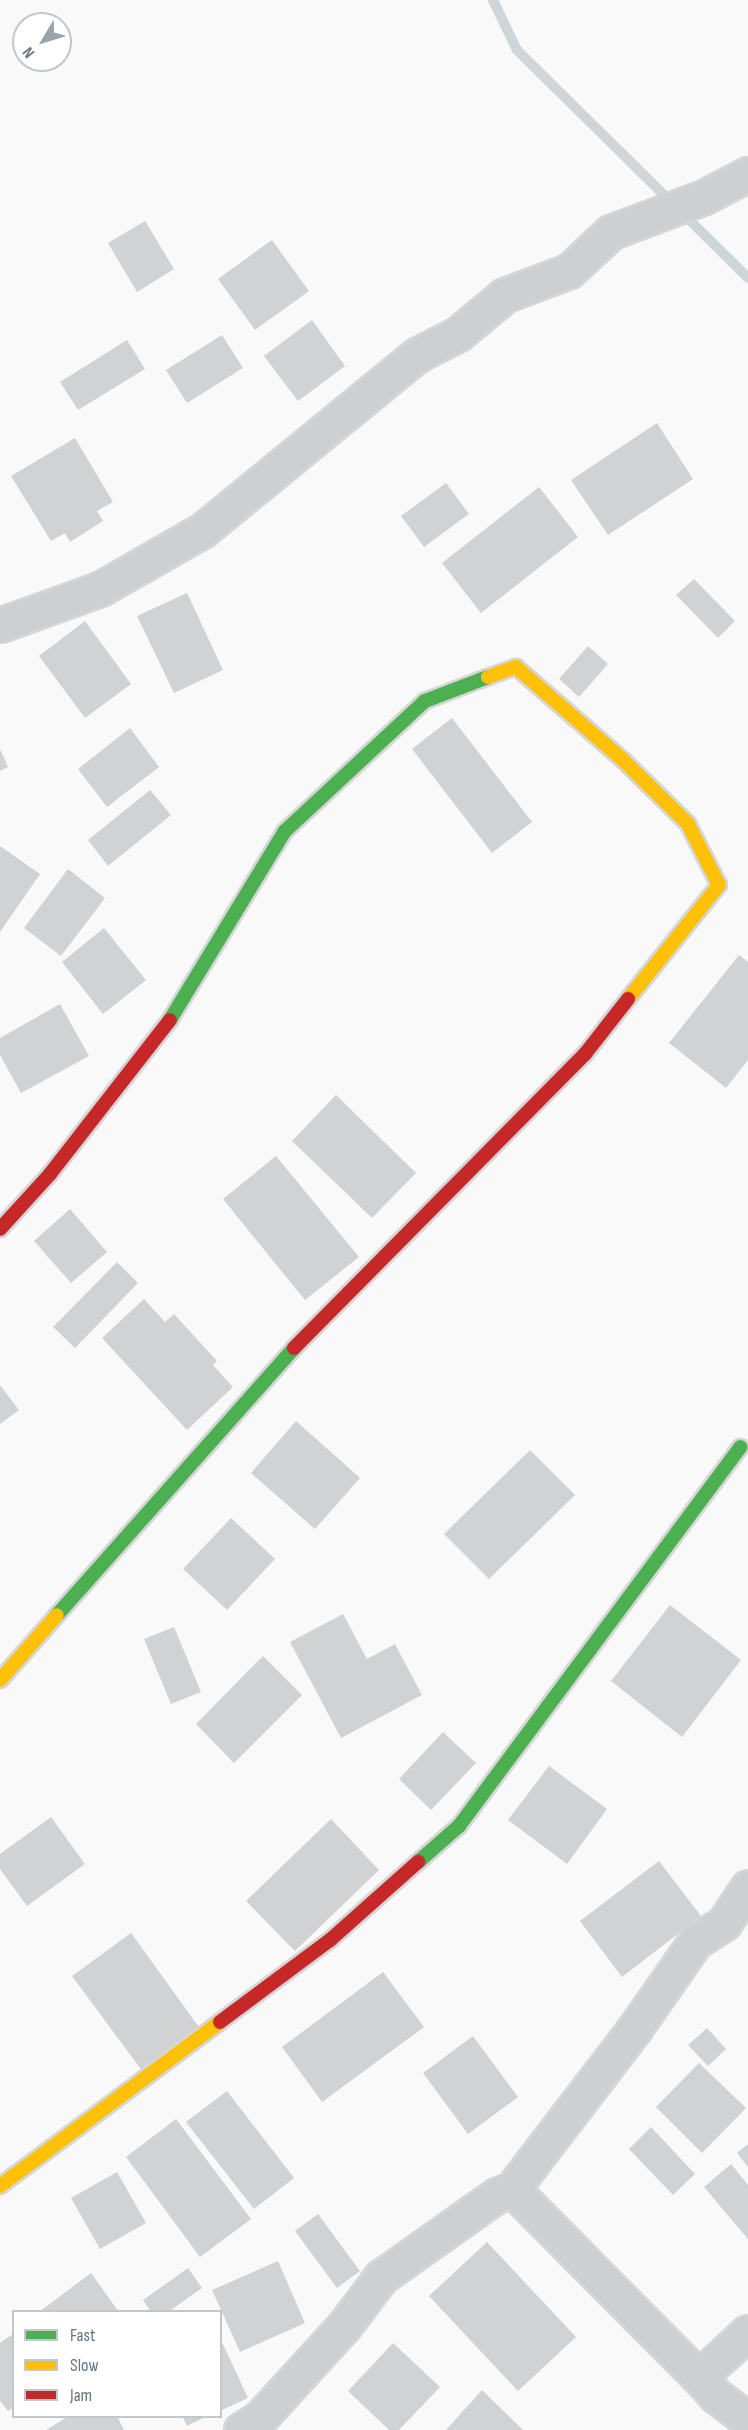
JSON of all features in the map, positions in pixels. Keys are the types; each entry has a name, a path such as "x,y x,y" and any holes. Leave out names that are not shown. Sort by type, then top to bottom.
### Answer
{"street":[{"path":"0,625 100,589 202,530 417,355 458,334 505,295 569,271 611,232 704,197 748,174"},
{"path":"0,1229 50,1174 162,1032 285,831 424,701 516,667 624,761 688,824 720,885 585,1054 287,1355 0,1680"},
{"path":"0,2186 330,1940 459,1826 740,1447"},
{"path":"241,2430 260,2418 322,2350 381,2277 497,2195 512,2189 635,2028 694,1942 724,1923 748,1887"},
{"path":"512,2189 699,2377 710,2391 748,2420"},
{"path":"699,2377 748,2332"}],"building":[{"path":"145,221 174,269 137,292 108,243"},
{"path":"272,240 309,291 255,330 218,279"},
{"path":"312,320 345,366 298,401 264,356"},
{"path":"222,335 243,368 187,403 166,370"},
{"path":"127,340 145,369 78,410 60,382"},
{"path":"657,423 693,479 608,535 571,480"},
{"path":"75,438 113,502 97,511 103,521 70,542 65,533 51,541 11,476"},
{"path":"446,483 469,514 424,547 401,516"},
{"path":"539,487 578,537 481,613 442,563"},
{"path":"694,579 735,621 718,638 676,595"},
{"path":"187,593 223,670 174,693 137,616"},
{"path":"85,621 131,684 85,718 39,656"},
{"path":"588,646 608,664 579,697 559,679"},
{"path":"452,718 532,822 492,853 412,749"},
{"path":"130,728 159,767 107,807 78,769"},
{"path":"0,749 8,767 0,771"},
{"path":"150,790 171,815 108,866 88,840"},
{"path":"0,846 40,874 0,932"},
{"path":"68,869 105,898 61,956 24,928"},
{"path":"104,928 146,980 103,1014 62,962"},
{"path":"739,955 748,962 748,1060 726,1088 669,1043"},
{"path":"60,1004 89,1056 21,1093 0,1055 0,1038"},
{"path":"336,1095 416,1173 372,1218 292,1141"},
{"path":"276,1156 359,1257 305,1300 223,1199"},
{"path":"70,1209 107,1252 71,1283 34,1241"},
{"path":"117,1262 138,1283 75,1348 53,1327"},
{"path":"144,1299 165,1322 174,1314 217,1361 213,1365 233,1387 187,1430 102,1338"},
{"path":"0,1385 19,1410 0,1424"},
{"path":"296,1421 360,1478 315,1529 251,1473"},
{"path":"530,1450 575,1495 489,1579 444,1534"},
{"path":"231,1518 275,1559 227,1610 183,1569"},
{"path":"670,1605 741,1660 682,1737 611,1681"},
{"path":"343,1614 367,1659 395,1644 422,1695 341,1738 290,1642"},
{"path":"174,1627 201,1692 171,1704 144,1639"},
{"path":"263,1656 302,1695 234,1763 196,1724"},
{"path":"443,1732 476,1763 431,1810 399,1779"},
{"path":"549,1766 607,1809 567,1864 508,1820"},
{"path":"51,1817 85,1864 27,1906 0,1869 0,1854"},
{"path":"331,1819 379,1870 295,1951 246,1901"},
{"path":"659,1861 701,1916 622,1977 580,1921"},
{"path":"131,1933 201,2030 143,2072 72,1976"},
{"path":"383,1972 424,2027 322,2102 282,2047"},
{"path":"707,2028 726,2049 708,2066 688,2045"},
{"path":"473,2036 518,2097 468,2134 423,2073"},
{"path":"699,2063 746,2108 702,2153 656,2107"},
{"path":"227,2091 294,2178 254,2209 186,2122"},
{"path":"176,2119 251,2219 200,2257 126,2157"},
{"path":"651,2127 695,2174 673,2195 629,2149"},
{"path":"748,2144 748,2167 737,2153"},
{"path":"731,2164 748,2185 748,2239 704,2187"},
{"path":"117,2172 146,2223 100,2249 71,2198"},
{"path":"318,2214 360,2271 337,2288 295,2231"},
{"path":"487,2242 576,2337 518,2391 429,2296"},
{"path":"278,2261 305,2323 240,2352 212,2290"},
{"path":"188,2268 202,2288 171,2310 150,2310 143,2300"},
{"path":"91,2273 118,2310 42,2310"},
{"path":"12,2334 12,2408 8,2411 0,2401 0,2343"},
{"path":"222,2342 248,2398 222,2410"},
{"path":"393,2343 440,2387 399,2430 389,2430 348,2391"},
{"path":"482,2390 523,2430 446,2430"},
{"path":"66,2418 118,2418 124,2430 46,2430"},
{"path":"183,2418 203,2418 187,2426"}],"waterway":[{"path":"493,0 517,50 748,278"}],"traffic: fast":[{"path":"170,1020 285,831 425,701 488,677"},
{"path":"57,1615 294,1348"},
{"path":"418,1862 459,1826 740,1447"}],"traffic: slow":[{"path":"488,677 516,667 624,761 688,824 719,885 628,999"},
{"path":"0,1680 57,1615"},
{"path":"0,2186 220,2022"}],"traffic: jam":[{"path":"294,1348 585,1054 628,999"},
{"path":"0,1229 50,1174 170,1020"},
{"path":"220,2022 330,1940 418,1862"}]}
